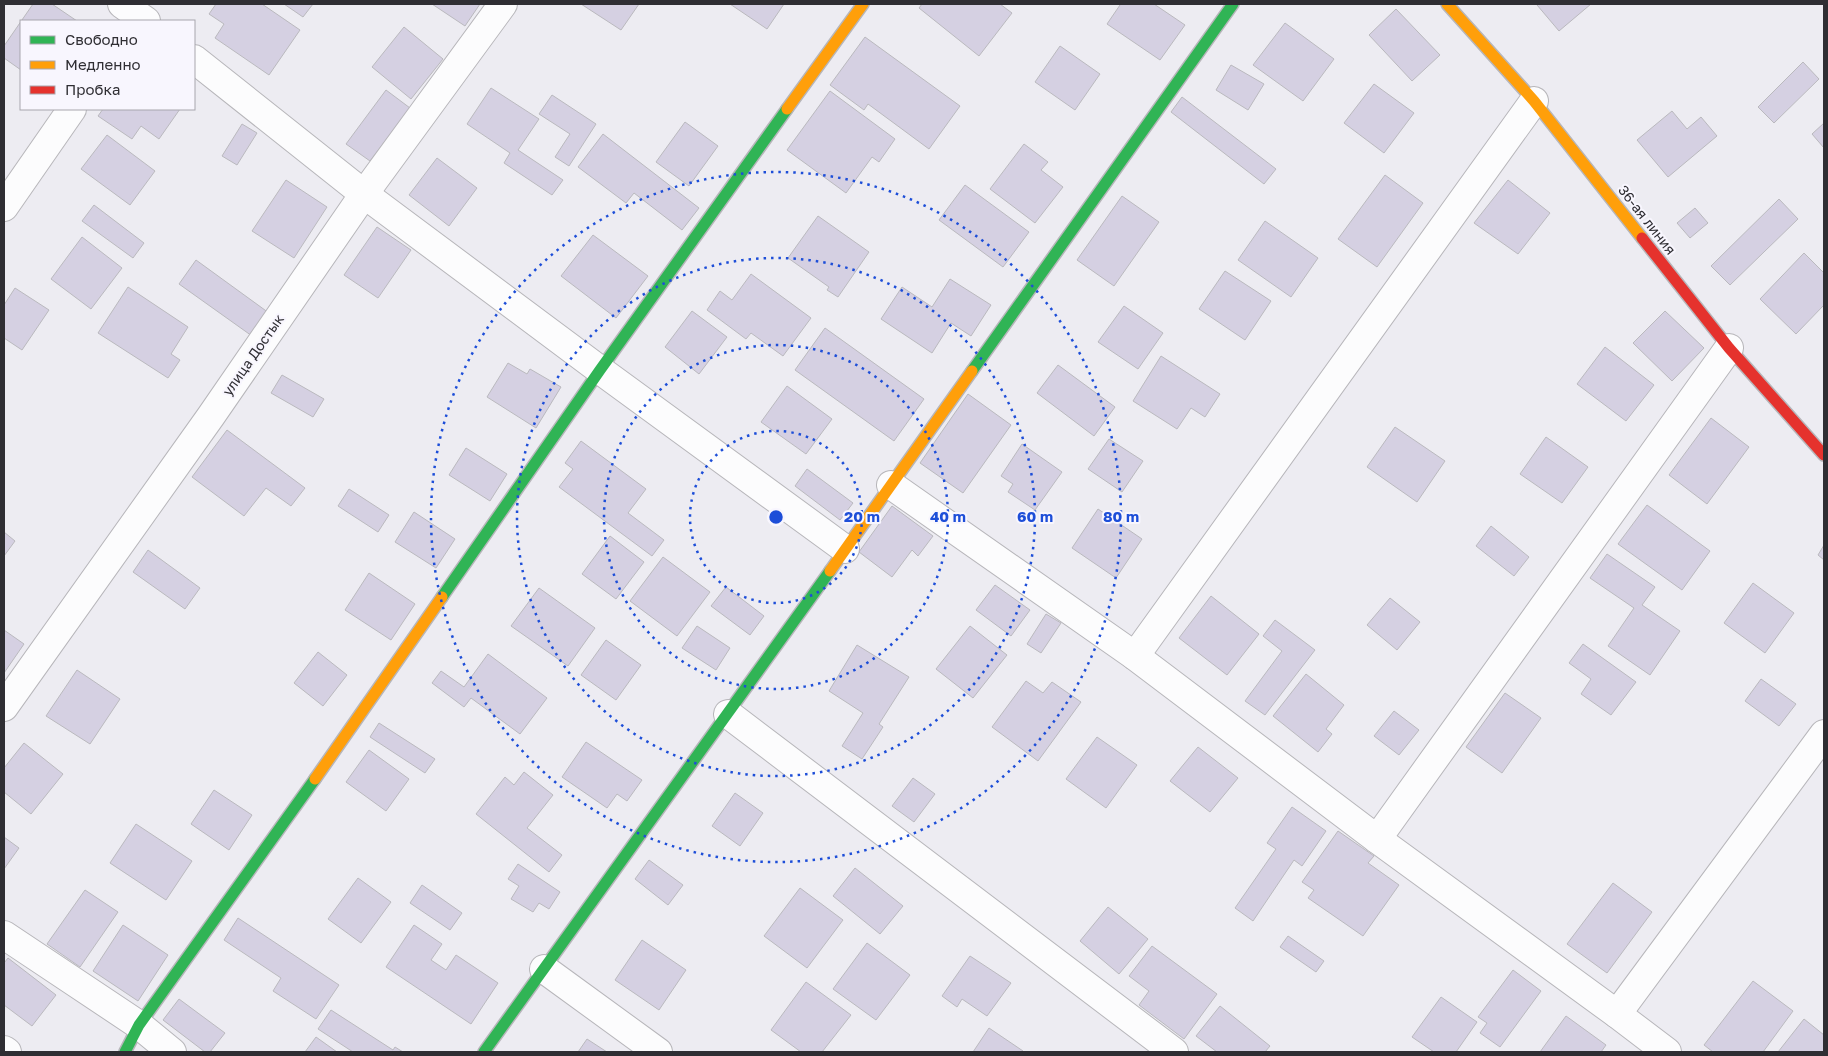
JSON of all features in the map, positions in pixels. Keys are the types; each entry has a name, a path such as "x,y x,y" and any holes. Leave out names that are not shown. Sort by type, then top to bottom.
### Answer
{"street":[{"name":"улица Достык","path":"4,707 211,416 364,194 503,4"},
{"path":"125,1052 139,1025 270,844 600,370 863,4"},
{"path":"484,1052 728,714 1233,4"},
{"name":"36-ая линия","path":"1447,4 1534,101 1729,348 1824,455"},
{"path":"195,60 364,194 845,549"},
{"path":"1135,656 1534,101"},
{"path":"4,207 71,110"},
{"path":"1377,839 1729,348"},
{"path":"891,485 1135,656 1377,839 1667,1052"},
{"path":"728,714 1174,1052"},
{"path":"1617,1014 1824,734"},
{"path":"4,935 139,1025 172,1052"},
{"path":"544,969 658,1052"},
{"path":"4,1050 8,1052"}],"building":[{"path":"33,4 52,4 76,20 22,20"},
{"path":"216,4 262,4 300,30 269,75 215,38 224,24 209,14"},
{"path":"284,4 313,4 303,17"},
{"path":"432,4 480,4 465,26"},
{"path":"581,4 639,4 621,30"},
{"path":"730,4 784,4 767,29"},
{"path":"922,4 1000,4 1012,13 979,56 919,8"},
{"path":"1119,4 1154,4 1185,25 1160,60 1107,24"},
{"path":"1538,4 1591,4 1559,31"},
{"path":"1396,9 1440,55 1412,81 1369,35"},
{"path":"20,22 20,69 4,58 4,46"},
{"path":"1285,23 1334,59 1303,101 1253,65"},
{"path":"404,27 443,59 411,99 372,67"},
{"path":"865,37 960,106 929,149 868,104 864,110 830,85"},
{"path":"1060,46 1100,74 1075,110 1035,82"},
{"path":"1803,62 1819,79 1774,123 1758,107"},
{"path":"1231,65 1264,84 1248,110 1216,90"},
{"path":"1374,84 1414,113 1384,153 1344,123"},
{"path":"491,88 539,119 518,150 563,180 552,195 504,163 510,153 467,124"},
{"path":"386,90 410,108 370,161 346,144"},
{"path":"830,91 895,139 879,162 872,157 846,193 787,150"},
{"path":"552,95 596,124 569,166 555,157 570,134 539,114"},
{"path":"1182,97 1276,169 1264,184 1171,112"},
{"path":"102,110 179,110 159,139 141,126 132,139 98,116"},
{"path":"1672,111 1687,129 1701,117 1717,136 1668,177 1637,140"},
{"path":"685,122 718,146 689,186 656,162"},
{"path":"1824,123 1824,148 1812,134"},
{"path":"242,124 257,133 237,165 222,156"},
{"path":"603,134 699,208 682,230 634,193 626,203 578,167"},
{"path":"107,135 155,171 130,205 81,169"},
{"path":"1024,144 1048,162 1041,170 1063,187 1035,223 990,189"},
{"path":"437,158 477,188 449,226 409,195"},
{"path":"1385,175 1423,203 1377,267 1338,239"},
{"path":"286,180 327,207 294,258 252,231"},
{"path":"1508,180 1550,213 1518,254 1474,223"},
{"path":"965,185 1029,232 1003,267 939,220"},
{"path":"1122,196 1159,222 1114,286 1077,260"},
{"path":"1779,199 1798,219 1730,285 1711,266"},
{"path":"94,205 144,243 133,258 82,221"},
{"path":"1695,208 1708,223 1690,238 1677,223"},
{"path":"818,216 869,252 838,297 827,290 829,287 788,258"},
{"path":"1265,221 1318,258 1291,297 1238,260"},
{"path":"377,227 411,250 378,298 344,275"},
{"path":"593,235 648,276 616,318 561,276"},
{"path":"82,237 122,268 91,309 51,279"},
{"path":"1804,253 1824,273 1824,305 1796,334 1760,299"},
{"path":"196,260 269,313 252,336 179,284"},
{"path":"1225,271 1271,301 1245,340 1199,309"},
{"path":"751,274 811,318 783,356 751,333 746,339 707,310 720,291 732,300"},
{"path":"950,279 991,305 971,336 951,323 932,353 881,319 902,287 932,307"},
{"path":"128,287 188,327 171,354 180,360 168,378 98,333"},
{"path":"15,288 49,310 22,350 4,338 4,305"},
{"path":"1124,306 1163,333 1138,369 1098,342"},
{"path":"692,311 727,337 699,374 665,347"},
{"path":"1665,311 1704,348 1672,381 1633,343"},
{"path":"825,328 924,399 894,441 795,370"},
{"path":"1605,347 1654,385 1626,421 1577,384"},
{"path":"1161,356 1220,394 1205,417 1191,408 1177,429 1133,401"},
{"path":"508,363 527,374 530,369 561,387 536,428 487,397"},
{"path":"1058,365 1115,407 1094,436 1037,393"},
{"path":"282,375 324,399 313,417 271,393"},
{"path":"787,386 832,419 806,454 761,422"},
{"path":"968,394 1011,425 963,493 920,463"},
{"path":"1711,418 1749,447 1707,504 1669,475"},
{"path":"1395,427 1445,461 1417,502 1367,467"},
{"path":"227,430 305,488 291,506 266,488 244,516 192,477"},
{"path":"1546,437 1588,467 1562,503 1520,474"},
{"path":"1109,439 1143,461 1122,492 1088,469"},
{"path":"581,441 646,489 628,513 664,540 652,556 559,487 573,469 565,463"},
{"path":"1022,444 1062,472 1035,510 1008,492 1013,484 1001,476"},
{"path":"466,448 507,474 490,501 449,475"},
{"path":"807,469 853,503 840,520 795,486"},
{"path":"349,489 389,515 378,532 338,506"},
{"path":"1647,505 1710,551 1682,590 1618,544"},
{"path":"892,506 933,536 918,556 912,550 892,577 859,552"},
{"path":"1098,509 1142,539 1116,578 1072,548"},
{"path":"414,512 455,539 436,568 395,542"},
{"path":"1491,526 1529,557 1514,576 1476,546"},
{"path":"4,532 15,541 4,556"},
{"path":"610,536 644,562 616,599 582,574"},
{"path":"1824,545 1824,560 1818,555"},
{"path":"148,550 200,588 185,609 133,572"},
{"path":"1607,554 1655,587 1642,605 1680,631 1650,675 1608,646 1634,608 1590,578"},
{"path":"663,557 710,592 677,636 630,601"},
{"path":"369,573 415,604 391,640 345,610"},
{"path":"1753,583 1794,613 1765,653 1724,623"},
{"path":"995,585 1030,610 1011,636 976,610"},
{"path":"726,587 764,616 750,635 711,606"},
{"path":"539,588 595,628 568,666 511,626"},
{"path":"1211,596 1259,634 1227,675 1179,638"},
{"path":"1390,598 1420,622 1397,650 1367,625"},
{"path":"1046,614 1061,623 1041,653 1027,644"},
{"path":"1275,620 1315,650 1265,715 1245,701 1282,651 1263,636"},
{"path":"697,626 730,648 716,670 682,648"},
{"path":"970,626 1007,655 973,698 936,669"},
{"path":"4,630 24,644 4,673"},
{"path":"606,640 641,665 616,700 581,675"},
{"path":"1583,644 1636,682 1611,715 1581,694 1591,679 1569,663"},
{"path":"857,645 909,677 879,724 883,727 862,759 842,746 863,713 829,691"},
{"path":"318,652 347,675 323,706 294,683"},
{"path":"488,654 547,698 520,734 471,698 464,707 432,683 441,671 464,687"},
{"path":"77,670 120,699 90,744 46,716"},
{"path":"1306,674 1344,705 1326,729 1332,734 1318,752 1273,716"},
{"path":"1761,679 1796,704 1779,726 1745,701"},
{"path":"1026,681 1043,693 1052,682 1081,702 1038,761 992,727"},
{"path":"1505,693 1541,718 1502,773 1466,747"},
{"path":"1394,711 1419,730 1399,755 1374,736"},
{"path":"379,723 435,759 425,773 370,737"},
{"path":"1097,737 1137,765 1106,808 1066,779"},
{"path":"586,742 642,780 627,801 617,794 607,808 562,777"},
{"path":"24,743 63,774 31,814 4,792 4,768"},
{"path":"1198,747 1238,778 1210,812 1170,781"},
{"path":"369,750 409,779 386,811 346,782"},
{"path":"524,772 553,795 527,828 562,855 549,872 476,814 505,777 514,785"},
{"path":"913,778 935,794 914,822 892,806"},
{"path":"214,790 252,815 229,850 191,824"},
{"path":"735,793 763,813 740,846 712,826"},
{"path":"1292,807 1326,831 1302,866 1294,860 1253,921 1235,908 1276,849 1267,843"},
{"path":"136,824 192,861 166,900 110,863"},
{"path":"1338,831 1374,856 1368,863 1399,885 1363,936 1308,898 1314,890 1302,882"},
{"path":"4,837 19,848 4,869"},
{"path":"649,860 683,885 668,905 635,879"},
{"path":"518,864 560,892 549,909 539,903 533,912 511,899 519,886 508,879"},
{"path":"855,868 903,906 880,934 833,896"},
{"path":"358,878 391,902 361,943 328,919"},
{"path":"1613,883 1652,912 1607,973 1567,944"},
{"path":"422,885 462,913 450,930 410,903"},
{"path":"800,888 843,920 807,968 764,936"},
{"path":"85,890 118,912 80,967 47,944"},
{"path":"1108,907 1148,939 1119,974 1080,941"},
{"path":"238,918 339,985 316,1019 273,991 281,978 224,940"},
{"path":"123,925 168,955 138,1001 93,971"},
{"path":"414,925 442,944 431,960 446,970 456,955 498,983 471,1024 386,967"},
{"path":"1288,936 1324,961 1316,972 1280,947"},
{"path":"642,940 686,970 659,1010 615,980"},
{"path":"867,943 910,975 876,1020 833,989"},
{"path":"1152,946 1217,994 1184,1039 1139,1005 1149,991 1129,976"},
{"path":"970,956 1011,983 987,1016 962,999 957,1007 942,996"},
{"path":"8,958 56,995 32,1026 4,1005 4,963"},
{"path":"1513,970 1541,991 1500,1047 1480,1033 1487,1023 1478,1017"},
{"path":"1753,981 1793,1011 1763,1052 1713,1052 1704,1045"},
{"path":"806,982 851,1015 822,1052 801,1052 771,1030"},
{"path":"1441,997 1477,1022 1456,1052 1434,1052 1412,1037"},
{"path":"179,999 225,1033 210,1052 205,1052 163,1020"},
{"path":"1220,1006 1270,1046 1265,1052 1217,1052 1196,1036"},
{"path":"331,1010 393,1050 395,1047 403,1052 353,1052 318,1029"},
{"path":"1566,1016 1606,1045 1601,1052 1540,1052"},
{"path":"1804,1019 1824,1035 1824,1052 1778,1052"},
{"path":"989,1028 1023,1051 1023,1052 973,1052"},
{"path":"316,1037 337,1052 305,1052"},
{"path":"587,1039 607,1052 578,1052"}],"traffic: fast":[{"path":"972,371 1233,4"},
{"path":"442,597 600,370 787,109"},
{"path":"484,1052 830,571"},
{"path":"125,1052 139,1025 315,779"}],"traffic: slow":[{"path":"787,109 863,4"},
{"path":"1447,4 1534,101 1642,238"},
{"path":"830,571 972,371"},
{"path":"315,779 442,597"}],"traffic: jam":[{"path":"1642,238 1729,348 1824,455"}]}
